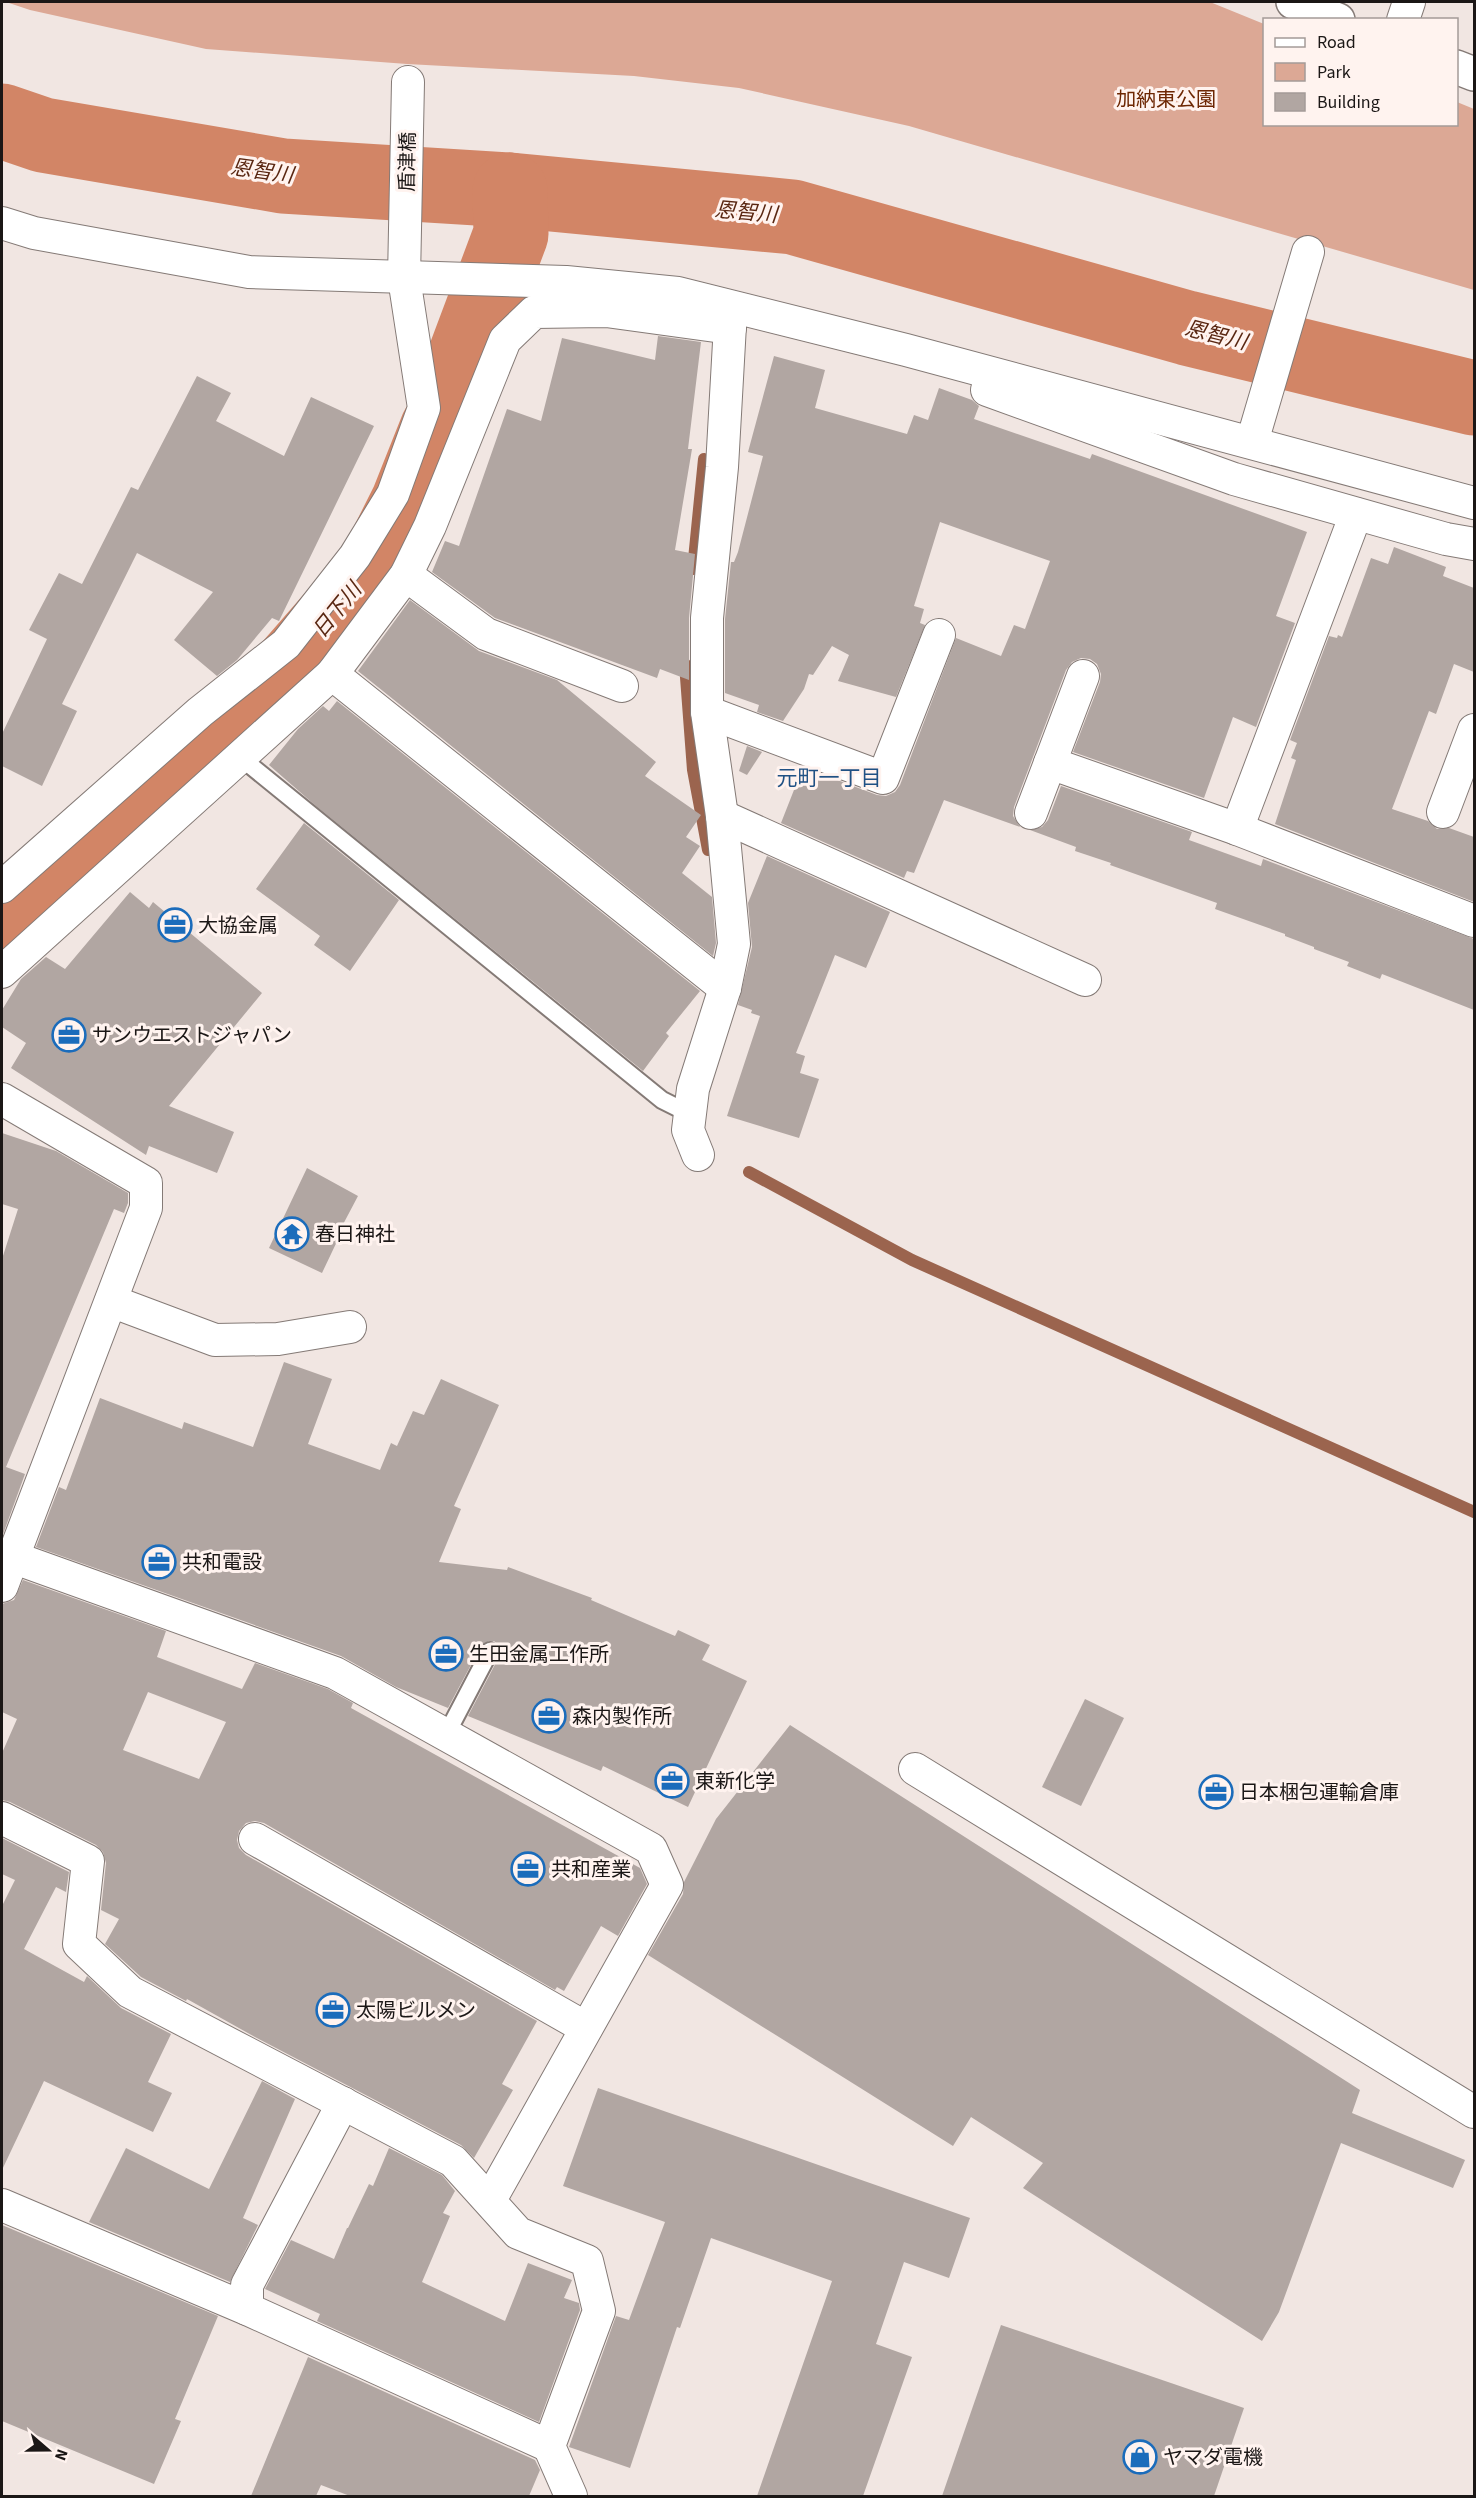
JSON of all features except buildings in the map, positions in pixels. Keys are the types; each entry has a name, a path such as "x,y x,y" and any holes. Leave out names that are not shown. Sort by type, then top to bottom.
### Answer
{"street":[{"path":"1293,2 1333,18"},
{"path":"1404,18 1409,2"},
{"path":"1458,68 1474,74"},
{"name":"盾津橋","path":"2,887 200,712 286,644 355,556 393,494 424,408 404,278 408,82"},
{"path":"2,223 34,233 249,272 566,282 678,293 731,317"},
{"path":"1252,442 1308,252"},
{"path":"2,972 333,674 406,575 430,526 505,340 534,312 606,311 731,317 906,350 1474,503"},
{"path":"698,1155 688,1130 693,1089 724,988 734,944 722,816 707,712 707,618 722,466 731,317"},
{"path":"906,350 996,394 1234,479 1446,539 1474,544"},
{"path":"1238,829 1356,514"},
{"path":"406,575 486,634 622,686"},
{"path":"707,712 883,778 939,635"},
{"path":"333,674 724,988"},
{"path":"1031,813 1083,676"},
{"path":"1443,812 1474,730"},
{"path":"1050,763 1238,829 1474,921"},
{"path":"722,816 1085,980"},
{"path":"2,1099 146,1183 146,1208 6,1569 335,1673 651,1849 667,1885 490,2200"},
{"path":"111,1301 215,1340 278,1339 350,1327"},
{"path":"915,1769 1474,2112"},
{"path":"2,1818 88,1861 79,1944 130,1992 453,2161 518,2233 587,2261 599,2311 549,2446"},
{"path":"255,1839 586,2028"},
{"path":"248,2309 247,2285 343,2103"},
{"path":"2,2205 248,2309 549,2446 572,2496"}],"lane":[{"path":"240,757 662,1100 690,1114"},
{"path":"446,1735 490,1651"}],"green space":[{"name":"加納東公園","path":"6,2 1210,2 1263,24 1263,126 1458,126 1458,102 1474,109 1474,290 909,126 739,88 634,76 407,64 206,49 30,10"}],"waterway":[{"name":"恩智川","path":"2,121 43,135 283,176 510,190 793,217 1187,328 1474,398"},
{"name":"日下川","path":"2,925 285,673 346,603 380,558 408,502 437,429 449,408 460,370 511,234 510,190"},
{"path":"693,569 704,459"},
{"path":"685,664 693,770 708,850"},
{"path":"749,1172 912,1260 1474,1512"}],"place":[{"name":"大協金属","path":"175,925"},
{"name":"サンウエストジャパン","path":"69,1035"},
{"name":"春日神社","path":"292,1234"},
{"name":"共和電設","path":"159,1562"},
{"name":"生田金属工作所","path":"446,1654"},
{"name":"森内製作所","path":"549,1716"},
{"name":"東新化学","path":"672,1781"},
{"name":"日本梱包運輸倉庫","path":"1216,1792"},
{"name":"共和産業","path":"528,1869"},
{"name":"太陽ビルメン","path":"333,2010"},
{"name":"ヤマダ電機","path":"1140,2457"}],"district":[{"name":"元町一丁目","path":"829,778"}]}
